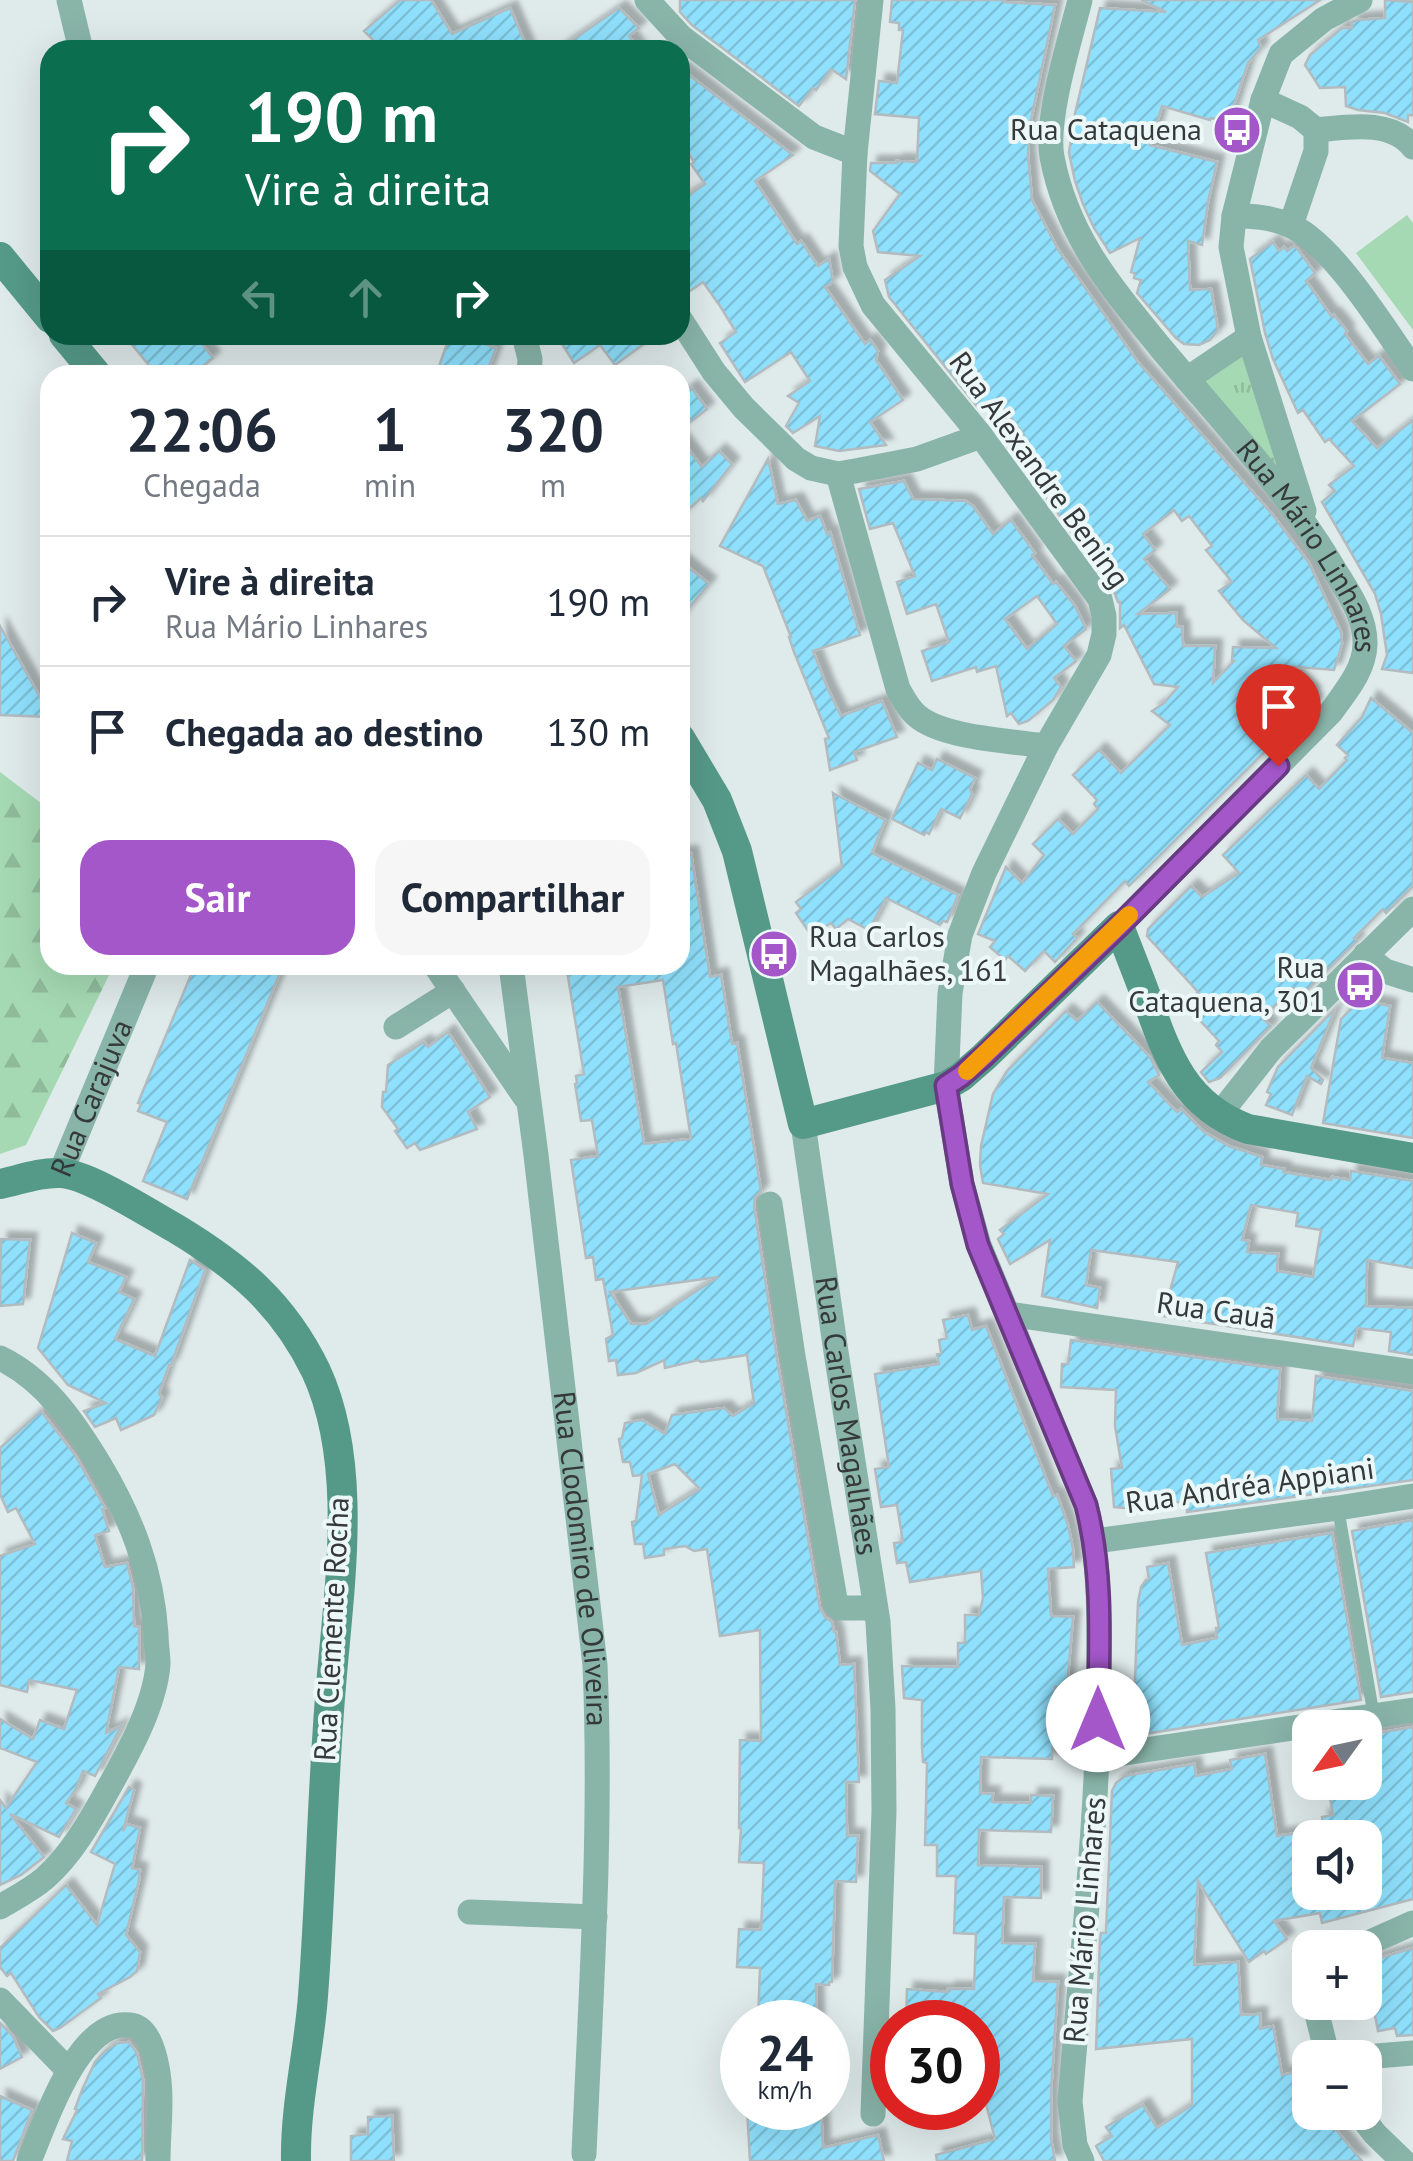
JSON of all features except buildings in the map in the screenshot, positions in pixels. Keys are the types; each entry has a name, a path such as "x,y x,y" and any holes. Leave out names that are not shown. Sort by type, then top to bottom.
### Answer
{"street":[{"path":"69,0 79,40"},
{"path":"647,0 686,40"},
{"name":"Rua Alexandre Bening","path":"871,0 855,152 851,246 855,267 873,304 981,436 1100,599 1104,616 1099,656 1046,746 984,873 960,936 950,993 946,1086"},
{"name":"Rua Mário Linhares","path":"1080,0 1053,118 1051,152 1079,238 1110,286 1309,526 1356,606 1365,649 1356,677 1331,712 1119,926 984,1056 946,1086 962,1184 978,1245 1086,1505 1095,1541 1099,1598 1098,1757 1070,2102 1075,2145 1082,2161"},
{"path":"1309,526 1248,338 1231,248 1234,216 1263,100 1282,54 1324,20 1360,0"},
{"path":"690,43 814,137 855,152"},
{"path":"1263,100 1300,117 1316,130 1365,125 1404,136 1413,147"},
{"path":"1291,225 1316,151 1316,130"},
{"path":"1234,216 1263,216 1291,225 1316,242 1341,269 1413,369"},
{"path":"0,258 40,306"},
{"path":"690,335 714,372 754,418 811,468 838,474 916,459 981,436"},
{"path":"1187,380 1248,338"},
{"path":"72,345 89,365"},
{"path":"838,474 898,689 908,706 933,726 952,732 1046,746"},
{"name":"Rua Carlos Magalhães","path":"690,755 717,800 737,851 803,1124 876,1608 884,1810 877,2000"},
{"path":"1219,1116 1271,1049 1413,909"},
{"path":"1119,926 1180,1078 1219,1116 1248,1129 1413,1158"},
{"path":"1365,955 1386,970 1413,980"},
{"name":"Rua Carajuva","path":"0,1184 61,1172 143,975"},
{"path":"442,975 528,1101"},
{"name":"Rua Clodomiro de Oliveira","path":"513,975 595,1665 598,1759 584,2157"},
{"path":"396,1027 453,991"},
{"path":"803,1124 946,1086"},
{"name":"Rua Clemente Rocha","path":"61,1172 144,1210 240,1270 296,1335 317,1374 332,1418 339,1463 341,1551 313,1997 297,2110 296,2161"},
{"path":"770,1204 836,1604 840,1608 876,1608"},
{"name":"Rua Cauã","path":"1009,1314 1413,1372"},
{"path":"0,1358 17,1366 66,1413 109,1480 134,1531 150,1579 158,1665 142,1722 89,1824 49,1874 0,1907"},
{"name":"Rua Andréa Appiani","path":"1095,1541 1413,1496"},
{"path":"1382,1716 1413,1710"},
{"path":"1098,1757 1292,1729"},
{"path":"470,1912 594,1917"},
{"path":"1382,1937 1413,1923"},
{"path":"0,2000 68,2071"},
{"path":"29,2161 68,2071 81,2052 108,2028 123,2024 137,2025 145,2034 158,2070 158,2161"},
{"path":"1382,2056 1413,2053"},
{"path":"1373,2130 1403,2161"}],"lane":[{"path":"1338,1508 1373,1710"}],"green space":[{"path":"1407,215 1413,223 1413,330 1356,253"},
{"path":"1243,354 1286,484 1197,382"},
{"path":"0,772 40,802 40,975 109,975 26,1145 0,1154"}],"slow traffic":[{"path":"967,1071 1129,915"}],"place":[{"name":"Rua Cataquena","path":"1237,130"},
{"name":"Rua Carlos Magalhães, 161","path":"774,954"},
{"name":"Rua Cataquena, 301","path":"1360,985"}],"route":[{"path":"1098,1720 1099,1598 1095,1541 1086,1505 978,1245 962,1184 946,1086 984,1056 1119,926 1278,766"}]}
